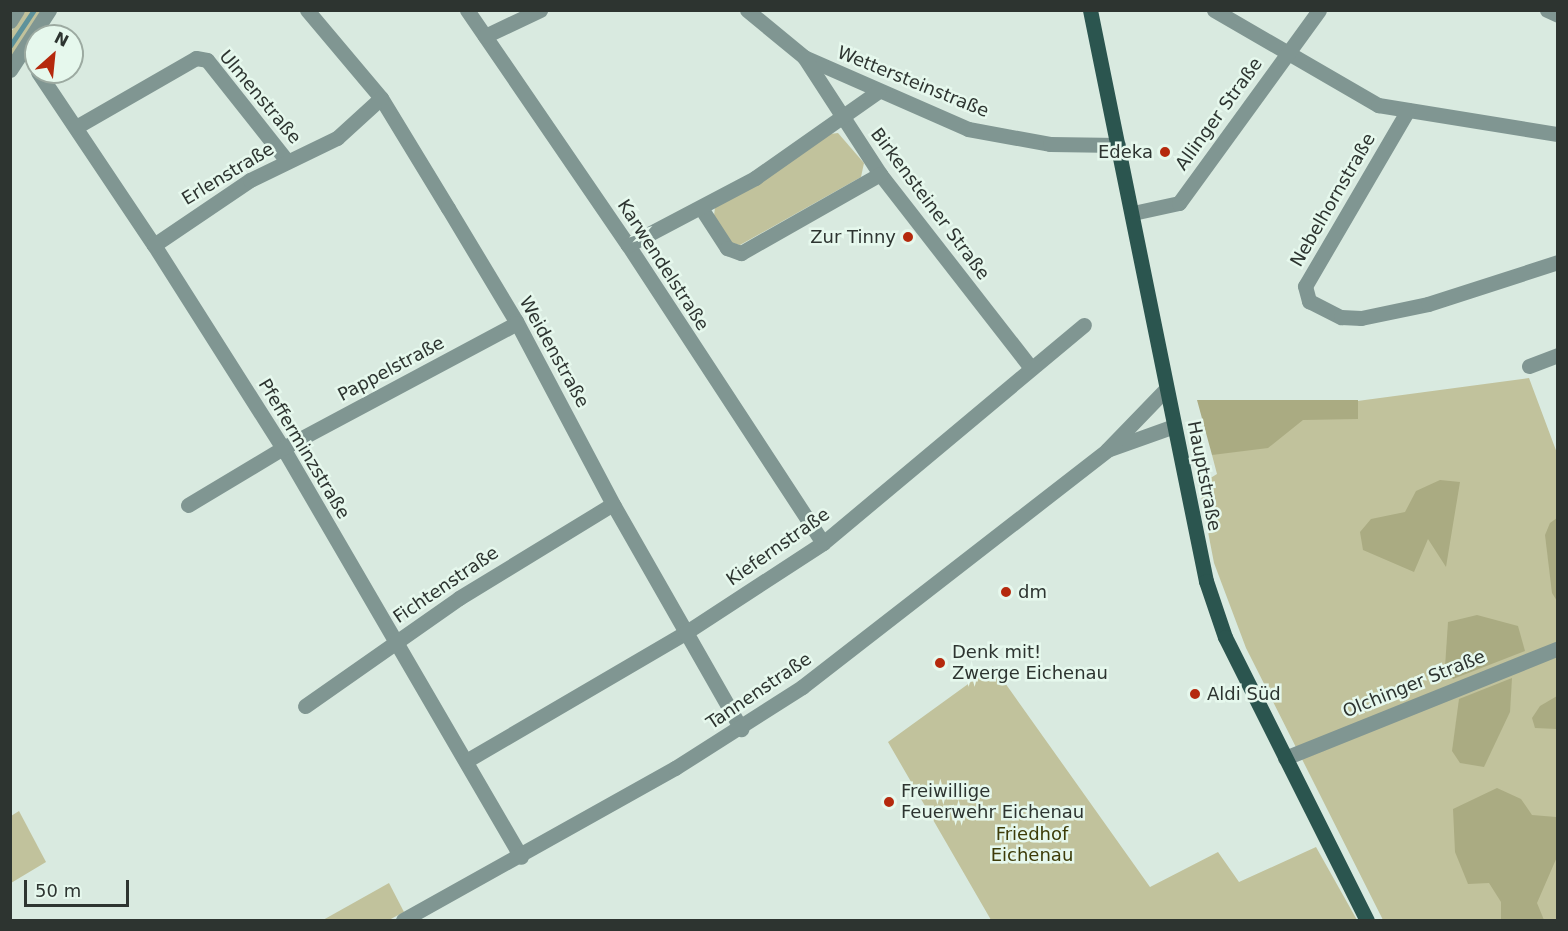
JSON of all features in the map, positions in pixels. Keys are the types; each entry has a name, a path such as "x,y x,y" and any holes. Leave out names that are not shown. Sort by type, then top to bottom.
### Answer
{"main road":[{"name":"Hauptstraße","path":"1090,10 1206,581 1226,637 1367,921"}],"street":[{"path":"10,21 17,10"},
{"path":"10,70 49,10"},
{"name":"Weidenstraße","path":"307,10 381,98 517,323 613,504 741,729"},
{"name":"Karwendelstraße","path":"467,10 628,245 823,543"},
{"path":"485,36 540,10"},
{"name":"Wettersteinstraße","path":"747,10 804,57 879,92 985,133 1050,144 1118,145"},
{"path":"1214,10 1378,105 1557,134"},
{"name":"Allinger Straße","path":"1133,213 1179,203 1319,10"},
{"path":"1547,10 1557,15"},
{"name":"Birkensteiner Straße","path":"804,57 880,174 1031,368"},
{"name":"Ulmenstraße","path":"76,127 200,58 207,60 287,161"},
{"name":"Pfefferminzstraße","path":"47,84 154,244 283,448 521,857"},
{"path":"628,245 772,168 879,92"},
{"name":"Erlenstraße","path":"154,244 250,180 337,138 381,98"},
{"name":"Nebelhornstraße","path":"1408,110 1305,286 1305,295 1317,308 1361,318 1419,306 1557,262"},
{"path":"701,208 726,248 741,253 880,174"},
{"name":"Pappelstraße","path":"188,505 283,448 517,323"},
{"name":"Kiefernstraße","path":"466,761 685,633 823,543 1084,325"},
{"path":"1529,366 1557,355"},
{"name":"Tannenstraße","path":"403,921 521,857 741,729 837,662 1107,450 1166,389"},
{"name":"Tannenstraße","path":"1107,450 1174,426"},
{"name":"Fichtenstraße","path":"305,706 459,598 613,504"},
{"name":"Olchinger Straße","path":"1285,758 1557,648"}],"green space":[{"path":"24,11 41,11 33,24 24,24 24,38 11,58 11,32"},
{"path":"838,133 864,163 861,177 740,245 732,243 714,216 715,207 830,134"},
{"path":"1529,378 1557,453 1557,920 1383,920 1246,648 1214,563 1199,485 1217,474 1212,455 1305,408"},
{"path":"1197,400 1358,400 1358,419 1303,420 1268,448 1212,455"},
{"path":"1440,480 1460,482 1446,567 1428,539 1414,572 1363,550 1360,532 1371,519 1405,512 1416,491"},
{"path":"1557,518 1557,601 1552,593 1545,535 1550,523"},
{"path":"1477,615 1518,626 1525,651 1453,679 1445,667 1448,622"},
{"name":"Friedhof Eichenau","path":"993,666 1150,887 1218,852 1239,882 1316,847 1357,920 991,920 888,742"},
{"path":"1512,678 1510,712 1484,767 1460,763 1452,751 1459,699"},
{"path":"1557,696 1557,729 1535,728 1532,718 1540,706"},
{"path":"1497,788 1521,799 1532,815 1556,817 1557,857 1537,903 1544,920 1501,920 1501,902 1489,883 1468,884 1455,852 1453,809"},
{"path":"19,811 46,862 11,883 11,816"},
{"path":"389,883 404,912 389,920 323,920"}],"waterway":[{"path":"10,46 34,10"}],"place":[{"name":"Edeka","path":"1165,152"},
{"name":"Zur Tinny","path":"908,237"},
{"name":"dm","path":"1006,592"},
{"name":"Denk mit! Zwerge Eichenau","path":"940,663"},
{"name":"Aldi Süd","path":"1195,694"},
{"name":"Freiwillige Feuerwehr Eichenau","path":"889,802"}]}
